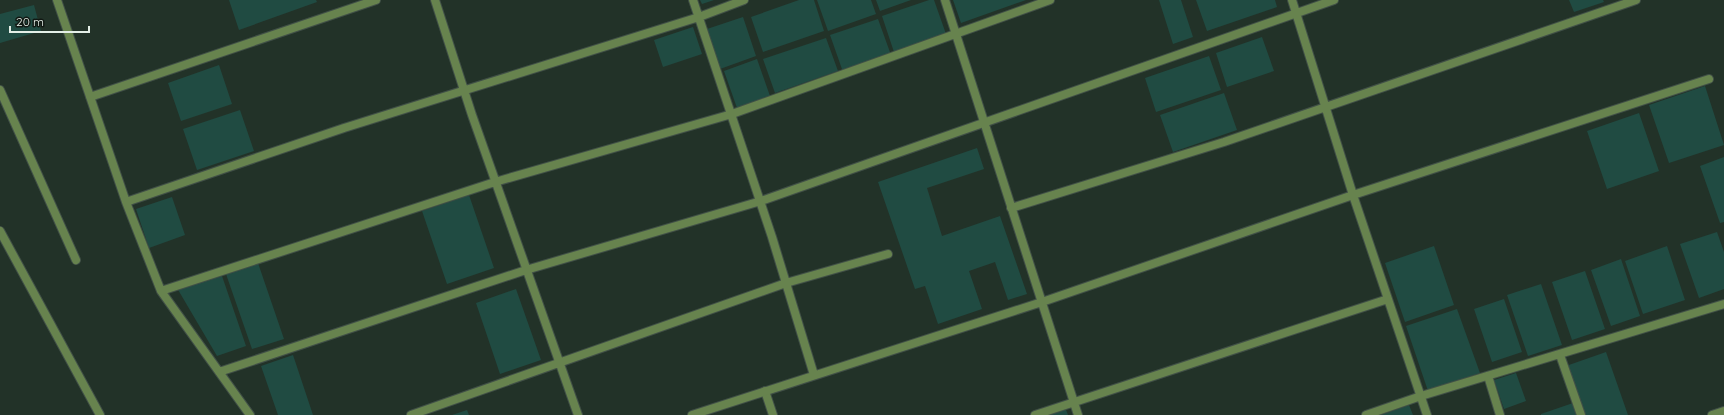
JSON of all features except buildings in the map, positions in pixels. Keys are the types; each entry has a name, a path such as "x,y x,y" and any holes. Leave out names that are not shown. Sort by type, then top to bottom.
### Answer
{"street":[{"path":"57,0 126,202 161,291 250,415"},
{"path":"90,97 376,0"},
{"path":"435,0 463,90 578,415"},
{"path":"693,0 761,201 814,375"},
{"path":"126,202 344,128 699,16 744,0"},
{"path":"945,0 1078,415"},
{"path":"161,291 495,182 732,114 1050,0"},
{"path":"1292,0 1353,195 1427,415"},
{"path":"219,372 526,270 761,201 1334,0"},
{"path":"1011,208 1224,142 1636,0"},
{"path":"692,415 704,413 765,391 1042,302 1353,195 1709,79"},
{"path":"0,90 76,260"},
{"path":"0,231 100,415"},
{"path":"411,415 560,364 786,283 888,254"},
{"path":"1035,415 1388,299"},
{"path":"1366,415 1421,396 1724,304"},
{"path":"1560,355 1581,415"},
{"path":"1488,376 1500,415"},
{"path":"765,391 773,415"},
{"path":"1712,415 1724,411"}]}
